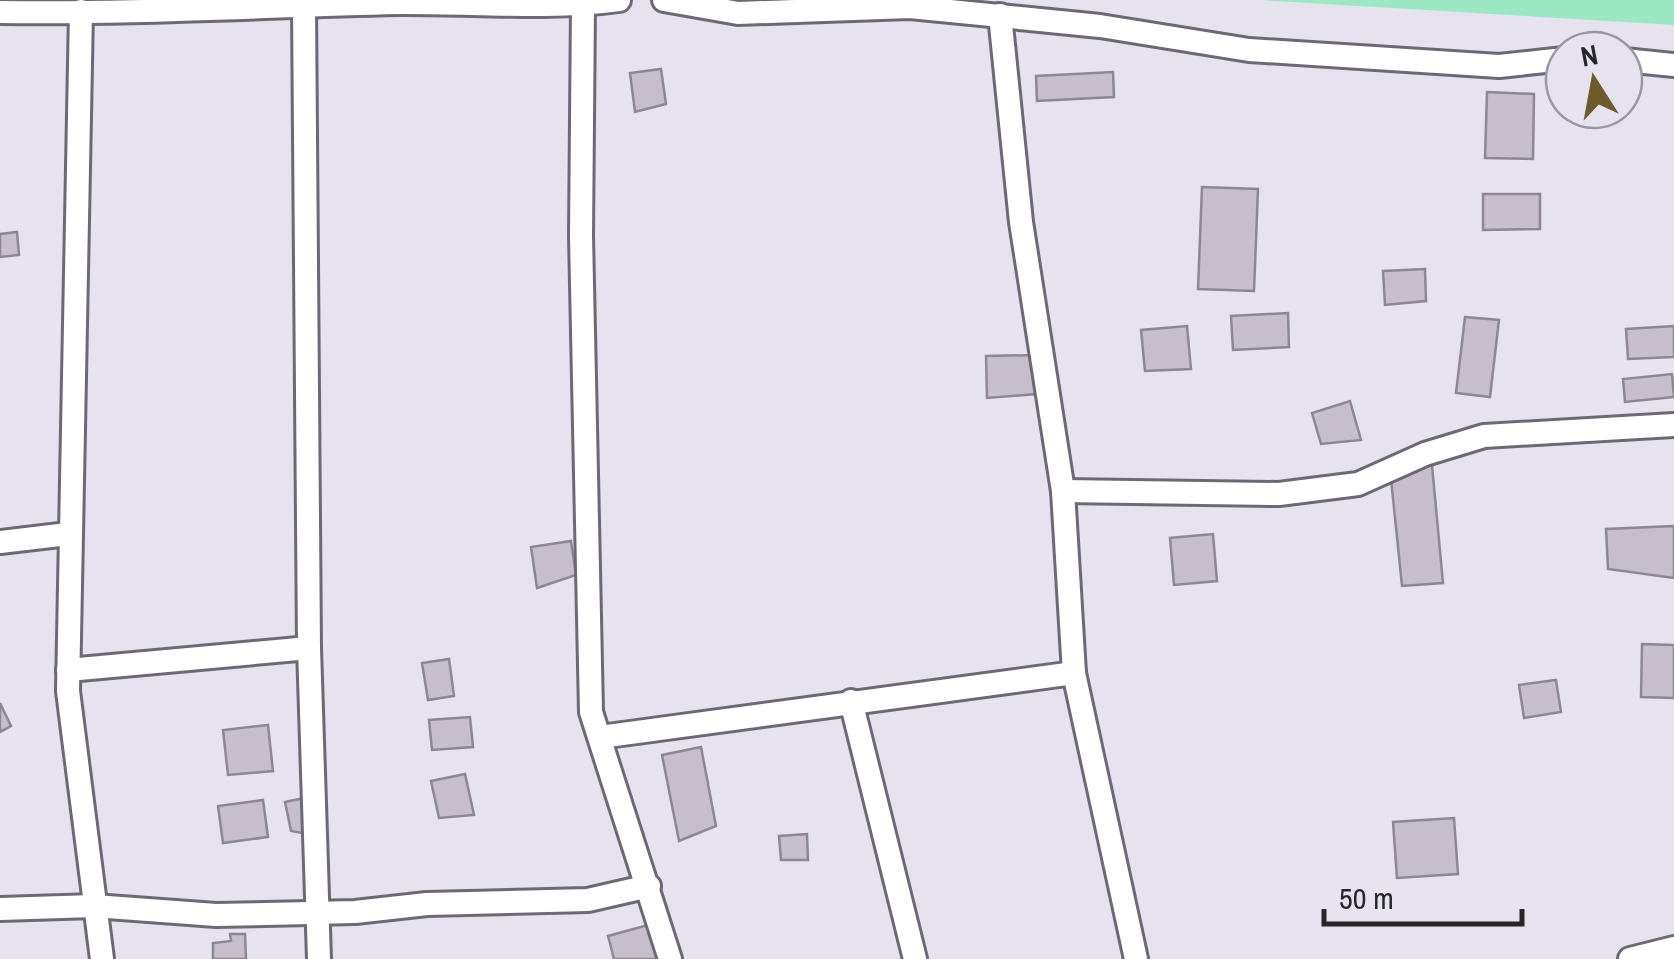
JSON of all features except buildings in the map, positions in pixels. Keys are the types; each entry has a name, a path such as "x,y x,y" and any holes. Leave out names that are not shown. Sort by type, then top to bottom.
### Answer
{"street":[{"path":"0,12 583,5 618,0"},
{"path":"664,0 738,13 910,8 1000,15 1249,50 1499,66 1544,61"},
{"path":"583,5 581,236 591,712 650,886 670,959"},
{"path":"304,6 309,648 319,959"},
{"path":"81,10 68,670 102,959"},
{"path":"1000,15 1021,222 1063,492 1074,673 1136,959"},
{"path":"1644,62 1674,65"},
{"path":"1063,492 1279,494 1358,484 1425,454 1484,436 1674,425"},
{"path":"0,542 68,534"},
{"path":"68,670 309,648"},
{"path":"600,737 1074,673"},
{"path":"851,701 915,959"},
{"path":"0,908 94,906 216,915 318,913 426,904 588,900 650,886"},
{"path":"1630,959 1674,948"}],"green space":[{"path":"1259,0 1674,0 1674,25"}]}
